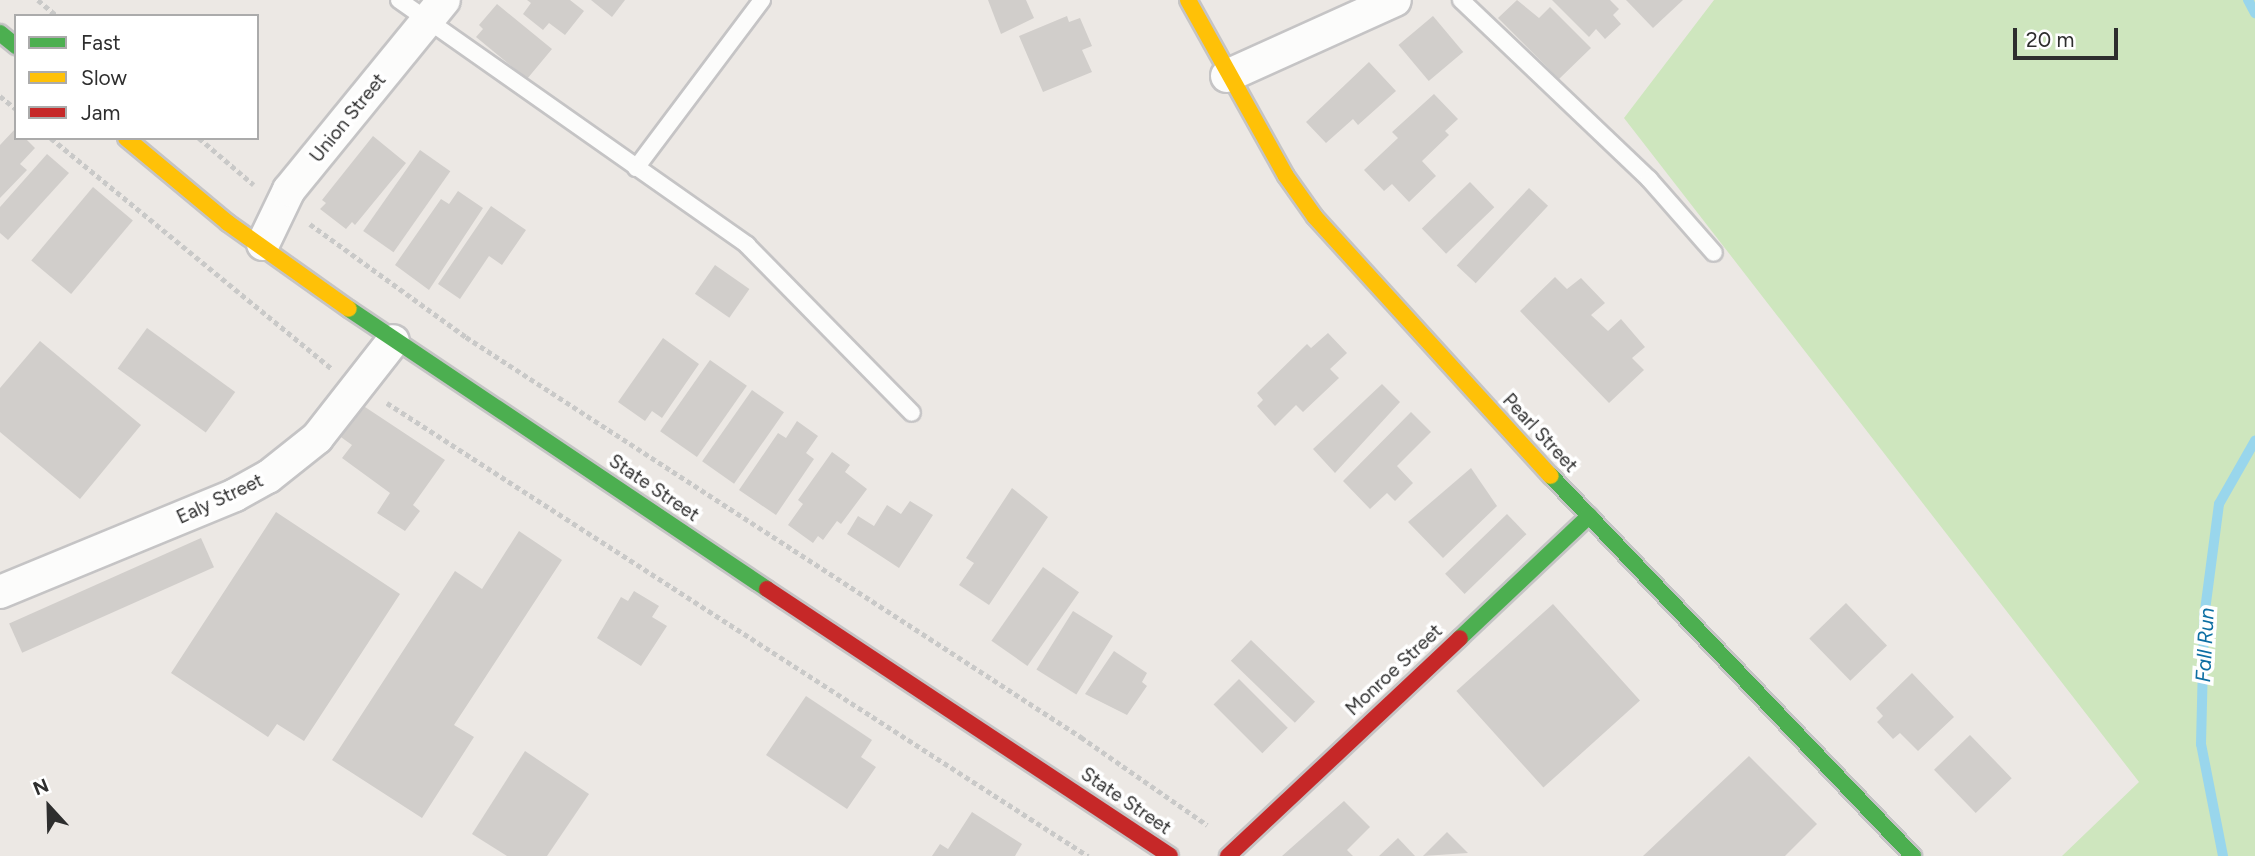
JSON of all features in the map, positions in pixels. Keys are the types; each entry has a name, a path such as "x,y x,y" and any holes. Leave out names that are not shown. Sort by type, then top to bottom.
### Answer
{"street":[{"name":"Pearl Street","path":"1188,0 1227,76 1315,217 1589,516 1913,856"},
{"path":"1227,76 1395,0"},
{"name":"Union Street","path":"263,244 283,204 435,11"},
{"path":"0,33 14,44"},
{"name":"State Street","path":"128,140 228,223 263,244 393,341 1170,856"},
{"name":"Ealy Street","path":"0,592 235,495 268,477 317,438 393,341"},
{"name":"Monroe Street","path":"1232,852 1589,516"}],"lane":[{"path":"399,0 435,11 636,168 747,245 912,414"},
{"path":"636,168 762,0"},
{"path":"1461,0 1649,179 1714,253"}],"path":[{"path":"38,0 55,14"},
{"path":"0,96 14,107"},
{"path":"53,140 358,386 1087,856"},
{"path":"202,140 283,204 466,337 1093,745 1232,852"}],"green space":[{"path":"1714,0 2255,0 2255,856 2062,856 2139,782 1624,118"}],"building":[{"path":"527,0 570,0 584,11 565,35 549,23 543,30 523,14 531,3"},
{"path":"591,0 625,0 612,17"},
{"path":"988,0 1026,0 1034,18 1001,34"},
{"path":"1517,0 1539,18 1550,7 1591,48 1559,79 1498,18"},
{"path":"1552,0 1610,0 1619,9 1613,15 1621,24 1605,39 1596,29 1589,37"},
{"path":"1626,0 1683,0 1653,28"},
{"path":"497,4 552,49 527,79 476,37 483,29 479,25"},
{"path":"1067,16 1069,22 1080,18 1092,46 1082,50 1092,72 1043,92 1019,36"},
{"path":"1433,16 1463,52 1429,81 1399,45"},
{"path":"1369,62 1396,91 1358,125 1353,119 1326,143 1306,122"},
{"path":"1434,94 1458,119 1445,131 1449,135 1422,161 1436,176 1409,202 1392,184 1384,191 1364,170 1398,138 1392,132"},
{"path":"14,130 14,140 27,140 35,148 20,164 27,170 0,198 0,145"},
{"path":"373,136 406,163 355,225 352,222 346,229 320,209 326,203 322,200"},
{"path":"420,150 450,171 394,252 363,231"},
{"path":"47,154 69,173 8,240 0,233 0,207"},
{"path":"1470,182 1494,207 1446,254 1422,229"},
{"path":"93,187 133,220 71,294 31,261"},
{"path":"1529,188 1548,206 1476,283 1457,266"},
{"path":"458,191 483,208 429,290 395,265 441,199 449,204"},
{"path":"491,206 526,230 502,265 489,256 460,299 438,284"},
{"path":"715,265 749,289 729,318 695,294"},
{"path":"1555,277 1567,289 1581,278 1605,303 1591,315 1608,331 1621,319 1645,347 1632,358 1644,370 1609,403 1520,311"},
{"path":"147,328 235,392 206,433 118,368"},
{"path":"1328,333 1347,353 1330,369 1339,378 1303,412 1296,405 1275,426 1257,406 1263,400 1257,393 1307,344 1311,348"},
{"path":"663,338 699,364 662,418 652,411 645,421 618,402"},
{"path":"40,341 141,425 80,499 0,432 0,388"},
{"path":"710,360 747,386 697,457 660,431"},
{"path":"1382,384 1400,402 1335,473 1313,449"},
{"path":"752,390 784,412 734,484 702,461"},
{"path":"362,405 445,460 413,505 420,511 405,531 377,513 390,493 342,458 352,445 338,435"},
{"path":"1411,412 1431,432 1397,466 1413,483 1395,501 1387,493 1370,509 1343,481"},
{"path":"797,421 818,436 806,453 814,459 776,515 739,490 778,433 786,438"},
{"path":"832,452 850,465 845,472 867,489 841,524 837,521 823,540 818,536 813,543 788,525 803,504 798,500"},
{"path":"1471,468 1497,506 1443,558 1408,522"},
{"path":"1012,488 1048,517 989,605 959,585 974,563 966,558"},
{"path":"910,501 933,515 899,568 847,534 858,516 874,526 887,505 901,514"},
{"path":"276,512 400,594 304,741 277,724 268,737 171,673"},
{"path":"1507,514 1526,534 1465,594 1445,574"},
{"path":"519,531 562,560 454,725 474,737 422,818 332,760 455,571 482,589"},
{"path":"201,538 214,567 22,653 9,623"},
{"path":"1043,567 1079,592 1027,666 991,641"},
{"path":"634,591 659,606 652,617 667,626 641,666 597,638 621,597 628,601"},
{"path":"1846,603 1887,645 1850,681 1809,638"},
{"path":"1553,604 1640,701 1543,788 1456,691"},
{"path":"1073,611 1113,636 1076,694 1036,670"},
{"path":"1251,640 1315,702 1295,723 1231,661"},
{"path":"1114,651 1147,673 1142,682 1147,686 1127,715 1085,694"},
{"path":"1912,673 1954,717 1918,751 1900,733 1893,739 1877,722 1883,716 1876,708"},
{"path":"1239,679 1288,728 1262,753 1214,704"},
{"path":"806,696 872,740 861,757 876,767 847,809 766,755"},
{"path":"1970,735 2012,778 1976,813 1934,770"},
{"path":"525,751 589,794 547,856 507,856 472,834"},
{"path":"1749,756 1817,824 1785,856 1643,856"},
{"path":"1344,801 1370,827 1347,850 1353,856 1282,856"},
{"path":"972,812 1022,844 1015,856 932,856 940,844 948,849"},
{"path":"1447,832 1468,853 1423,856"},
{"path":"1398,838 1415,856 1379,856"}],"waterway":[{"name":"Fall Run","path":"2248,0 2255,13"},
{"name":"Fall Run","path":"2223,856 2201,744 2204,618 2219,504 2255,441"}],"traffic: fast":[{"path":"0,33 14,44"},
{"path":"349,309 767,589"},
{"path":"1551,476 1913,856"},
{"path":"1460,638 1589,516"}],"traffic: slow":[{"path":"1188,0 1286,176 1315,217 1551,476"},
{"path":"128,140 228,223 349,309"}],"traffic: jam":[{"path":"767,589 1170,856"},
{"path":"1228,856 1460,638"}]}
